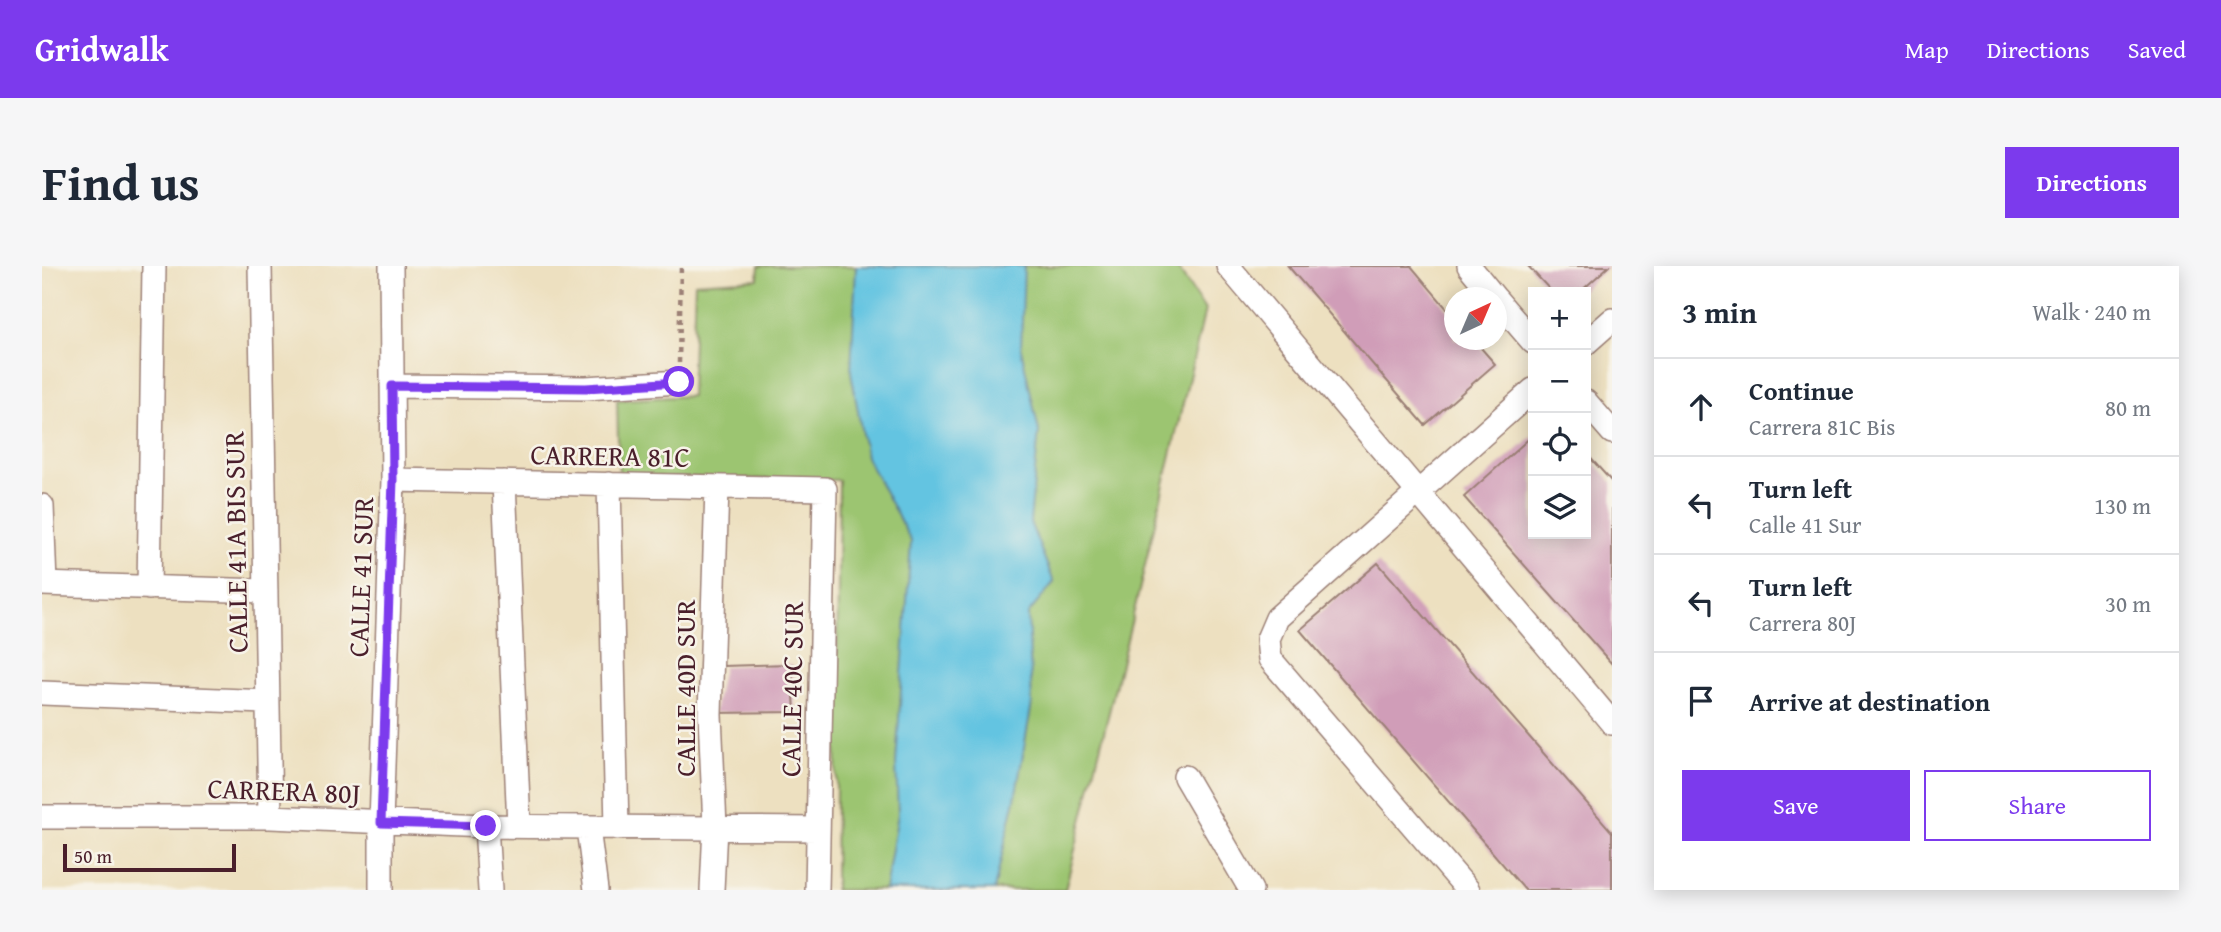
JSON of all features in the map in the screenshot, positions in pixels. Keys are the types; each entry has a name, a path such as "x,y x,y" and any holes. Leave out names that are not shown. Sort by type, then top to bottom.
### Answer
{"street":[{"path":"149,588 154,266"},
{"name":"CALLE 41A BIS SUR","path":"260,266 270,817"},
{"name":"CALLE 41 SUR","path":"381,890 393,480 391,266"},
{"path":"1228,266 1612,723"},
{"path":"1469,266 1487,287"},
{"path":"1507,311 1528,336"},
{"path":"1591,339 1612,320"},
{"path":"392,386 586,388 679,382"},
{"path":"1468,890 1270,659 1268,639 1277,618 1528,394"},
{"path":"1591,408 1612,432"},
{"name":"CARRERA 81C","path":"393,480 825,489"},
{"path":"504,482 519,826"},
{"path":"609,484 617,828"},
{"name":"CALLE 40D SUR","path":"712,890 715,827 709,715 717,487"},
{"name":"CALLE 40C SUR","path":"817,890 825,489"},
{"path":"42,506 44,584 265,592"},
{"path":"42,693 267,702"},
{"path":"1185,777 1251,890"},
{"name":"CARRERA 80J","path":"42,817 270,817 486,826 818,829"},
{"path":"486,826 491,890"},
{"path":"588,828 596,890"}],"path":[{"path":"679,382 681,266"}],"green space":[{"path":"759,266 1176,266 1205,310 1065,890 835,890 839,480 619,477 617,400 691,396 695,283 758,279"}],"water":[{"path":"856,266 1024,266 1021,349 1039,431 1030,522 1054,582 1028,614 1032,703 1015,799 994,890 885,890 898,814 896,763 911,541 866,457 851,372"}],"building":[{"path":"1288,266 1411,266 1444,305 1444,350 1483,350 1495,364 1425,425"},
{"path":"1528,266 1609,266 1586,287 1547,287"},
{"path":"1528,439 1528,539 1591,539 1591,459 1612,482 1612,664 1464,497"},
{"path":"1378,563 1612,832 1612,890 1525,890 1300,630"},
{"path":"792,664 795,712 714,713 723,666"}],"route":[{"path":"486,826 381,823 393,480 392,386 586,388 679,382"}]}
